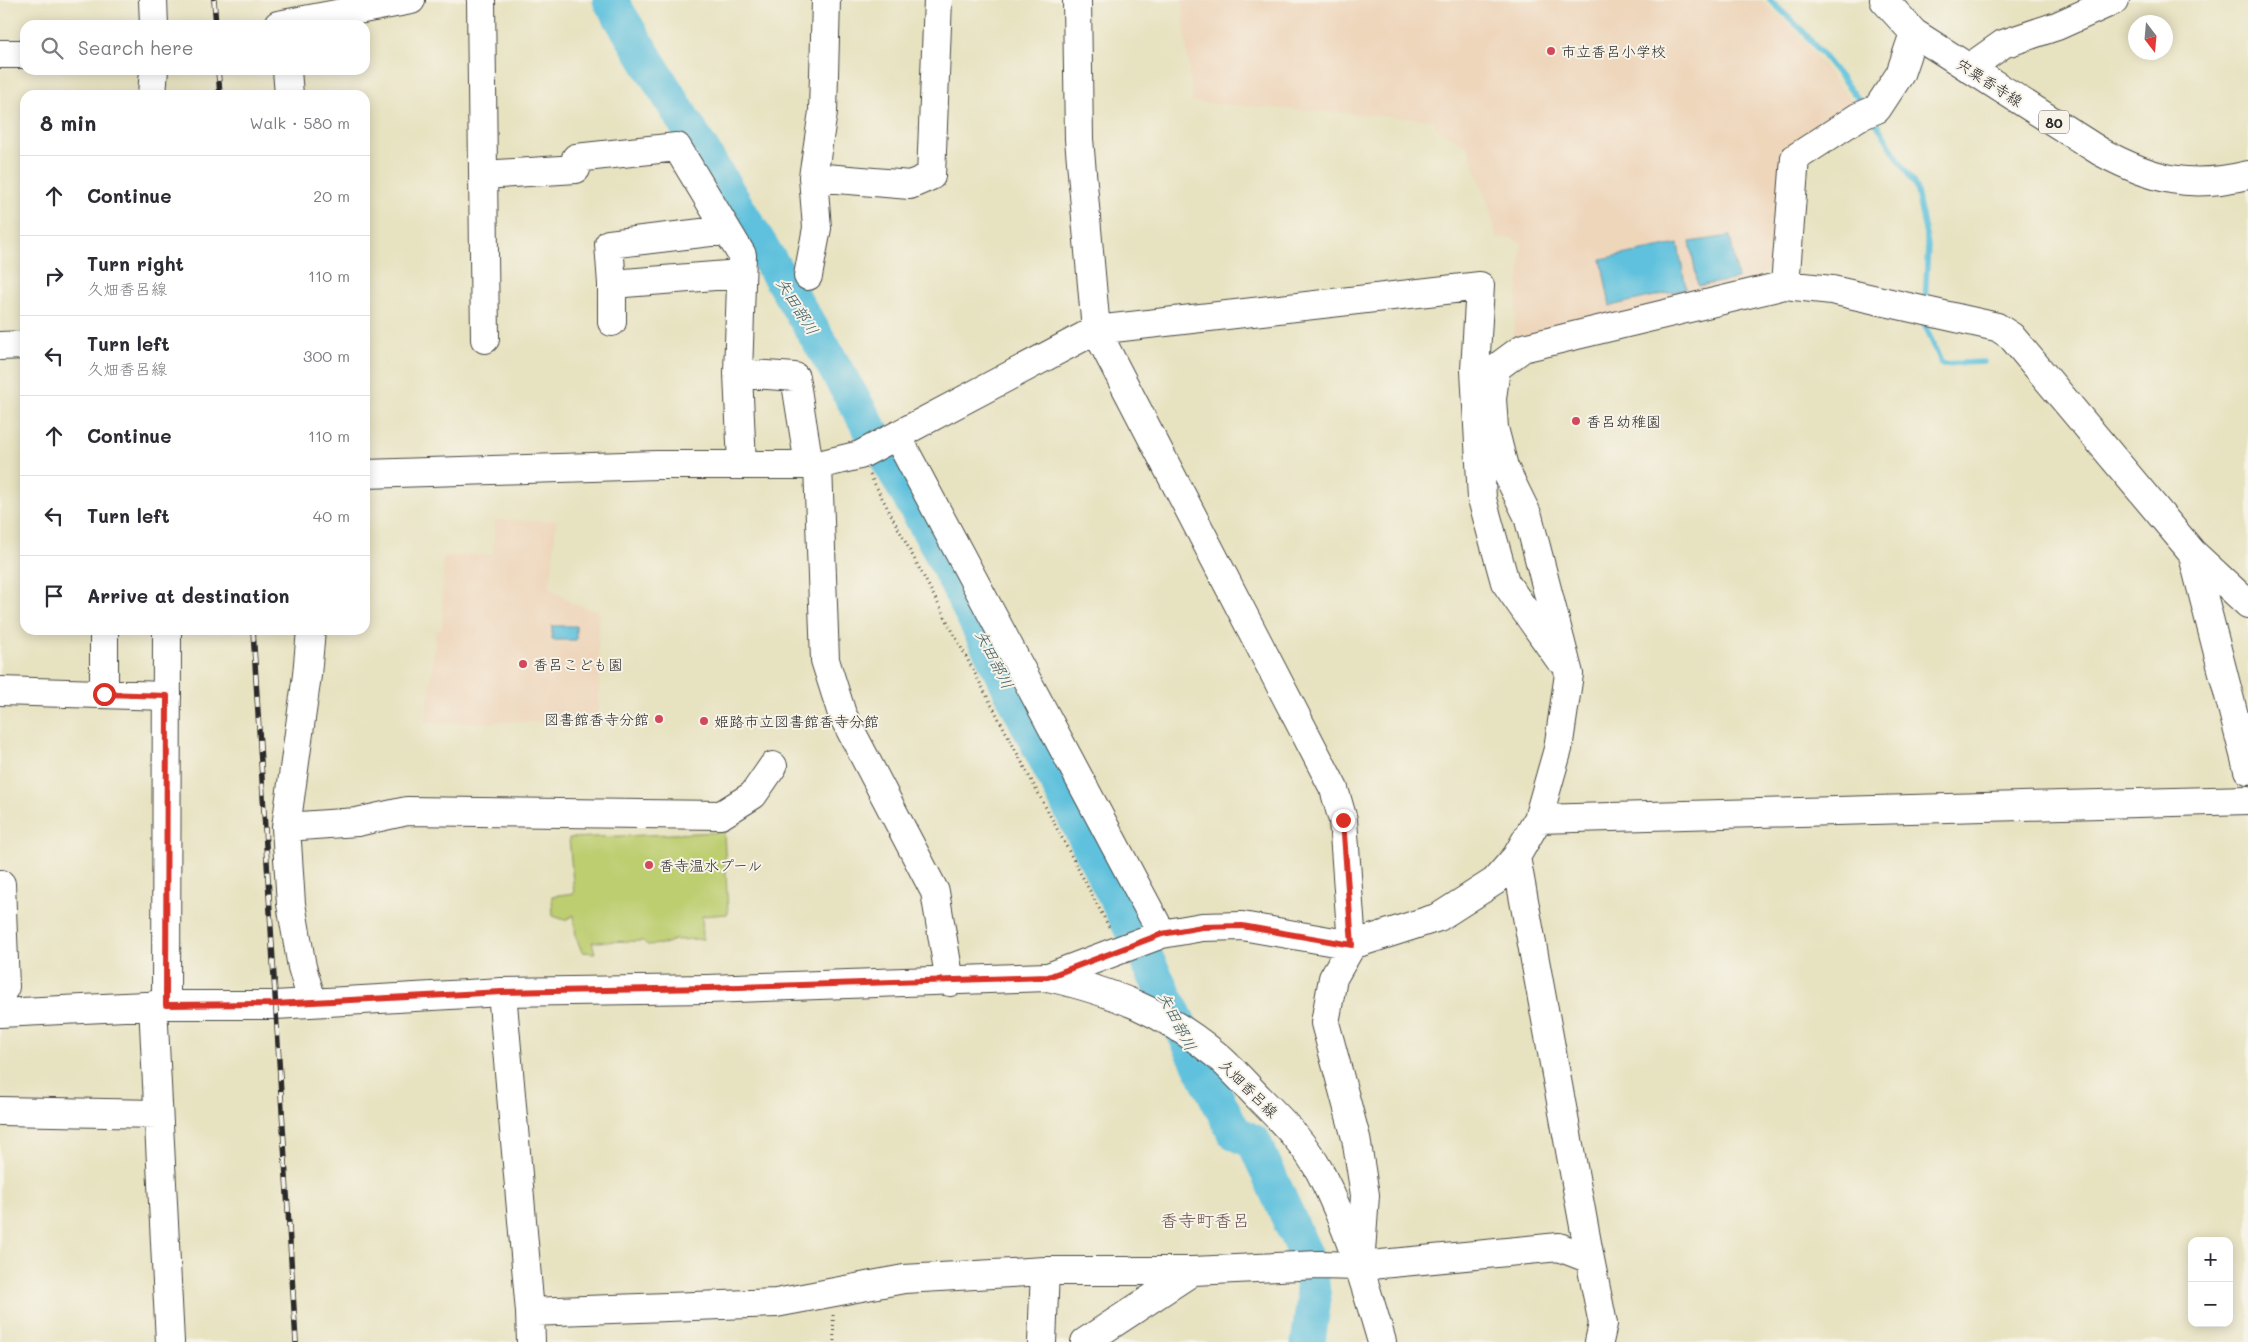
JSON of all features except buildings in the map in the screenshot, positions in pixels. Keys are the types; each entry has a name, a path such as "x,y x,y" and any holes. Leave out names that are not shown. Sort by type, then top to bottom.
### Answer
{"street":[{"path":"153,0 154,20"},
{"path":"304,20 384,2 411,0"},
{"path":"481,0 485,339"},
{"path":"808,276 817,228 813,176 823,112 826,0"},
{"path":"813,176 910,185 931,176 938,0"},
{"path":"1077,0 1080,139 1096,330 1334,789 1343,820 1352,945 1333,978 1325,1023 1356,1138 1365,1195 1360,1266"},
{"name":"宍粟香寺線","path":"1884,0 1914,33 2101,152 2132,169 2165,179 2198,182 2224,181 2248,175"},
{"path":"1969,68 2003,44 2057,26 2115,0"},
{"path":"1785,285 1795,158 1867,113 1900,74 1914,33"},
{"path":"0,54 20,54"},
{"path":"152,90 154,75"},
{"path":"287,75 289,90"},
{"path":"483,175 576,169 576,158 677,147 742,254 738,373 742,465"},
{"path":"612,322 609,244 727,230"},
{"path":"612,284 740,274"},
{"path":"1496,368 1523,348 1785,285 1832,290 1997,327 2011,336 2192,552 2248,604"},
{"path":"370,474 657,465 813,465 860,455 1096,330 1480,286"},
{"path":"1048,977 1162,934 1202,927 1242,926 1352,945 1439,916 1494,881 1516,857 1538,818 1558,749 1569,674 1528,516 1504,467 1494,428 1492,399 1496,368 1486,339 1480,286"},
{"path":"1480,286 1475,370 1482,500 1505,582 1569,674"},
{"path":"0,346 20,345"},
{"path":"738,373 795,377 813,465 825,660 842,714 935,892 950,982"},
{"path":"896,436 1162,934"},
{"path":"2192,552 2248,770"},
{"path":"104,635 104,694"},
{"path":"167,635 158,1114 170,1342"},
{"path":"311,635 307,675 286,827 291,904 302,968 312,1001"},
{"path":"0,691 167,696"},
{"path":"286,827 357,822 406,811 721,815 753,794 773,766"},
{"path":"1538,818 2248,800"},
{"path":"1516,857 1603,1324 1599,1342"},
{"path":"0,995 4,987 1,884"},
{"name":"久畑香呂線","path":"0,1013 159,1005 275,1004 502,992 950,982 1048,977 1092,987 1133,1002 1170,1022 1216,1055 1288,1126 1319,1171 1360,1266 1382,1342"},
{"path":"502,992 531,1342"},
{"path":"0,1111 158,1114"},
{"path":"530,1312 776,1303 904,1280 1045,1271 1193,1271 1319,1265 1360,1266 1559,1247 1590,1259"},
{"path":"1042,1342 1045,1271"},
{"path":"1085,1342 1193,1271"}],"path":[{"path":"860,455 1121,949"}],"shaded area":[{"path":"1182,0 1761,0 1795,29 1855,106 1789,150 1778,193 1777,240 1770,265 1756,282 1513,339 1522,243 1512,238 1497,239 1490,209 1467,146 1435,128 1434,120 1192,102"},
{"path":"495,520 556,521 550,588 572,603 598,611 599,721 426,723 436,630 442,630 443,556 493,554"}],"green space":[{"name":"香寺温水プール","path":"724,832 728,914 702,916 703,939 674,940 664,944 647,945 643,941 592,942 595,953 582,952 576,937 574,915 565,920 553,916 552,896 574,893 569,838"}],"water":[{"path":"1730,236 1738,279 1698,286 1690,242"},
{"path":"1678,244 1686,289 1610,306 1601,259"},
{"path":"552,626 576,626 576,640 552,640"}],"waterway":[{"name":"矢田部川","path":"610,0 824,349 936,543 1234,1132 1254,1142 1304,1252 1311,1276 1314,1299 1308,1342"},
{"path":"1770,0 1803,31 1865,107"},
{"path":"1873,118 1916,187 1928,245 1925,303"},
{"path":"1924,319 1942,364 1984,362"}],"railway":[{"path":"214,0 216,20"},
{"path":"218,75 220,90"},
{"path":"253,635 296,1342"}],"place":[{"name":"市立香呂小学校","path":"1551,51"},
{"name":"香呂幼稚園","path":"1576,421"},
{"name":"香呂こども園","path":"523,664"},
{"name":"図書館香寺分館","path":"659,719"},
{"name":"姫路市立図書館香寺分館","path":"704,721"},
{"name":"香寺温水プール","path":"649,865"}],"district":[{"name":"香寺町香呂","path":"1205,1220"}],"route":[{"path":"104,694 167,696 166,1005 275,1004 502,992 950,982 1048,977 1162,934 1202,927 1242,926 1352,945 1343,820"}]}
